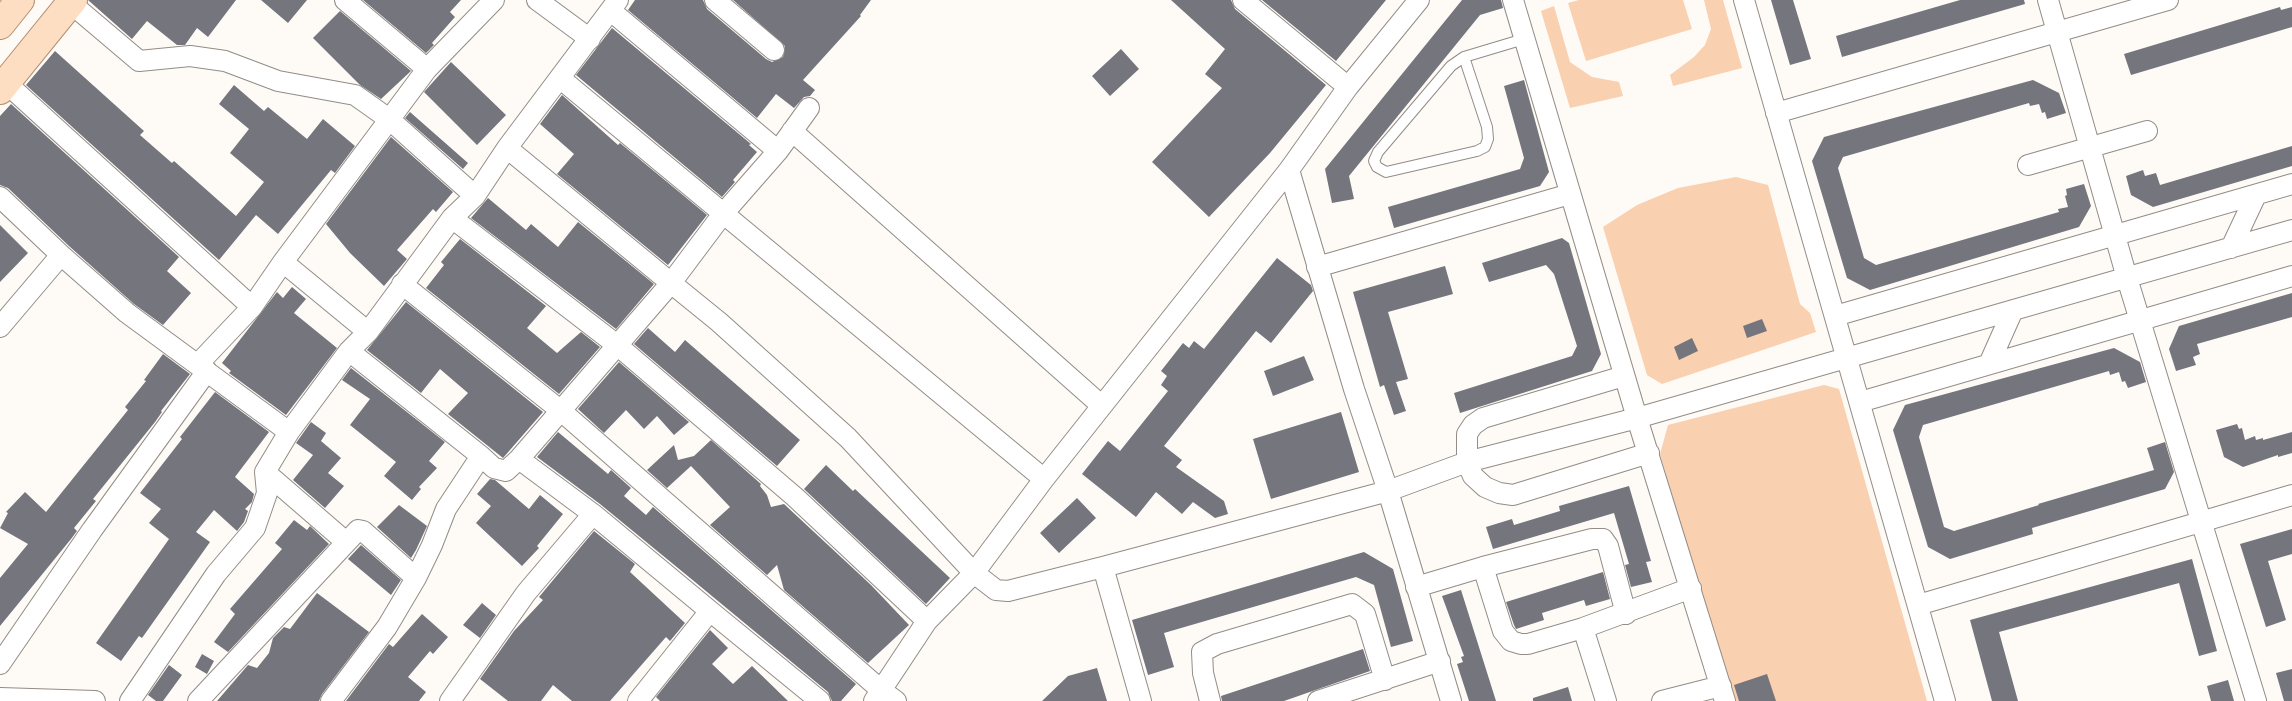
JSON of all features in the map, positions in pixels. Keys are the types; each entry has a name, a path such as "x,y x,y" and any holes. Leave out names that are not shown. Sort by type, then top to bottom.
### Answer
{"main road":[{"path":"0,25 20,0"},
{"path":"3,87 70,1"}],"street":[{"path":"345,0 427,69"},
{"path":"0,664 203,367 252,307 283,262 427,69 494,0"},
{"path":"537,0 590,39"},
{"path":"1243,0 1348,87"},
{"path":"1513,0 1636,418 1649,453 1723,693 1662,701"},
{"path":"1744,0 1945,701"},
{"path":"2048,0 2127,278 2203,522 2256,701"},
{"path":"1776,112 2168,0"},
{"path":"70,1 139,61 190,56 225,61 278,81 355,95 389,119 475,196"},
{"path":"723,3 774,50"},
{"path":"402,284 560,410 884,697 927,621 974,573 1044,479 1290,170 1408,4"},
{"path":"130,701 216,574 255,528 267,493 265,472 289,432 349,351 368,332 452,218 475,196 508,148 615,6 778,151"},
{"path":"561,79 722,215 1044,479"},
{"path":"3,87 252,307"},
{"path":"349,351 494,468 506,471 519,459 671,283 722,215 778,151 809,108"},
{"path":"792,131 1102,406"},
{"path":"2028,165 2147,132"},
{"path":"508,148 719,322 848,438 974,573 996,590 1008,591 1388,491 1467,462 1636,418 2292,230"},
{"path":"1290,170 1317,267 1354,389 1388,491 1451,701"},
{"path":"1835,316 2292,184"},
{"path":"1317,267 1570,194"},
{"path":"2231,248 2256,195"},
{"path":"0,197 61,255 127,313 289,432"},
{"path":"452,218 617,345 795,497 927,621"},
{"path":"4,315 61,255"},
{"path":"283,262 368,332"},
{"path":"1860,402 2292,276"},
{"path":"1989,364 2013,310"},
{"path":"1624,376 1483,418 1473,425 1467,434 1467,462 1473,476 1486,488 1499,494 1513,496 1649,453"},
{"path":"331,701 387,627 416,578 432,545 446,509 481,456"},
{"path":"519,459 593,514 820,701"},
{"path":"265,472 346,542"},
{"path":"1918,604 2292,495"},
{"path":"450,701 526,593 593,514"},
{"path":"198,701 358,530 363,531 416,578"},
{"path":"1416,587 1483,567 1592,539 1603,539 1608,546 1626,614"},
{"path":"1103,567 1142,701"},
{"path":"1483,567 1503,632 1511,641 1528,644 1626,614 1691,588"},
{"path":"1210,701 1202,673 1202,652 1217,644 1352,604 1365,614 1385,680"},
{"path":"638,701 710,611"},
{"path":"1584,628 1606,701"},
{"path":"1318,701 1440,661"},
{"path":"0,698 95,701"}],"lane":[{"path":"1464,57 1487,127 1488,139 1485,147 1477,151 1386,172 1377,167 1374,161 1378,152 1440,77 1464,57 1524,39"}],"shaded area":[{"path":"1579,0 1683,0 1692,29 1586,61 1568,3"},
{"path":"1704,0 1723,0 1742,68 1673,86 1670,75 1694,57 1705,45 1711,29"},
{"path":"1554,6 1570,62 1592,77 1619,82 1623,96 1570,108 1541,11"},
{"path":"1736,177 1768,185 1800,304 1810,313 1816,332 1662,384 1647,375 1603,227 1637,205 1678,188"},
{"path":"1824,385 1839,389 1927,701 1732,701 1660,454 1668,425"}],"building":[{"path":"88,0 236,0 208,37 197,28 185,45 177,45 147,21 132,39"},
{"path":"261,0 307,0 288,23"},
{"path":"363,0 461,0 450,12 455,17 432,43 434,45 426,53"},
{"path":"635,0 703,0 707,9 772,62 783,57 785,46 733,0 871,0 861,16 803,80 815,90 810,96 804,97 794,108 776,94 757,118 628,10"},
{"path":"1171,0 1231,0 1235,9 1326,85 1270,153 1209,217 1152,162 1222,88 1205,74 1225,49"},
{"path":"1262,0 1386,0 1336,61"},
{"path":"1462,0 1501,0 1503,8 1480,15 1349,176 1354,199 1332,203 1325,169"},
{"path":"1771,0 1793,0 1811,59 1790,65"},
{"path":"1960,0 2024,0 2025,4 1842,57 1836,36"},
{"path":"2280,7 2281,10 2292,7 2292,27 2131,75 2124,54"},
{"path":"340,11 411,71 381,99 360,85 313,38"},
{"path":"612,28 751,144 749,145 757,152 733,180 735,182 722,197 576,75"},
{"path":"1121,49 1139,69 1110,96 1092,76"},
{"path":"55,51 144,131 140,135 172,163 174,161 236,216 264,182 230,153 249,129 219,104 234,85 264,111 268,107 307,139 323,119 355,146 335,173 331,170 278,234 256,215 219,260 26,85"},
{"path":"451,62 506,115 477,145 424,92"},
{"path":"1524,80 1549,172 1540,186 1394,228 1388,207 1520,169 1524,158 1504,86"},
{"path":"2033,80 2059,93 2066,113 2047,119 2045,112 2042,113 2039,104 2030,106 2029,103 1843,157 1838,168 1864,258 1876,265 2059,212 2058,209 2068,207 2065,196 2067,195 2066,189 2084,184 2091,206 2079,227 1870,290 1847,278 1812,161 1824,137"},
{"path":"562,95 618,145 620,143 707,215 668,265 557,174 574,154 540,124"},
{"path":"11,104 179,257 167,271 191,293 163,325 134,304 8,188 0,185 0,116"},
{"path":"410,112 468,163 463,169 405,118"},
{"path":"391,137 453,192 436,212 433,209 397,250 407,259 384,286 350,253 326,224"},
{"path":"2292,146 2292,166 2153,207 2131,195 2126,176 2143,170 2145,176 2156,173 2160,185"},
{"path":"488,198 526,230 531,224 558,247 578,222 654,284 616,329 471,218"},
{"path":"0,225 28,253 0,282"},
{"path":"1562,238 1569,243 1601,354 1592,371 1460,413 1454,393 1572,356 1577,346 1554,274 1546,265 1489,282 1482,263"},
{"path":"460,239 546,306 527,328 557,353 581,332 600,347 559,394 426,288 444,265 441,262"},
{"path":"1277,258 1311,285 1313,291 1271,343 1256,331 1164,446 1182,460 1176,467 1224,501 1228,514 1215,518 1193,502 1182,514 1156,492 1136,517 1082,474 1108,441 1120,451 1168,391 1161,385 1167,376 1161,371 1183,343 1189,348 1194,341 1204,349"},
{"path":"1445,266 1453,294 1388,312 1408,379 1396,382 1406,411 1394,415 1384,385 1380,387 1353,292"},
{"path":"292,287 306,299 294,313 337,348 286,415 229,373 231,371 222,363 277,292 283,298"},
{"path":"2292,293 2292,317 2197,344 2200,354 2193,357 2196,365 2176,371 2169,349 2179,326"},
{"path":"406,302 543,412 503,458 448,414 468,393 440,369 421,393 367,350"},
{"path":"1762,319 1767,331 1747,338 1743,326"},
{"path":"648,328 675,352 685,340 800,440 777,466 634,344"},
{"path":"1692,338 1698,351 1679,360 1674,347"},
{"path":"2114,348 2140,362 2146,382 2128,388 2125,381 2122,382 2119,372 2110,375 2109,371 1923,425 1919,437 1944,527 1954,531 2154,470 2147,448 2165,442 2174,472 2165,489 2032,528 2033,534 1950,559 1928,547 1893,430 1905,405"},
{"path":"163,354 190,374 161,411 155,422 93,499 96,501 74,528 77,531 71,539 0,626 0,578 28,544 0,528 8,513 6,512 25,492 46,512 128,410 125,407 146,381 144,380"},
{"path":"1304,356 1314,380 1273,396 1264,371"},
{"path":"619,362 689,422 674,435 657,416 644,429 626,410 604,433 578,409"},
{"path":"351,368 445,442 429,461 437,468 419,487 421,489 412,500 384,476 396,462 350,425 370,399 342,380"},
{"path":"215,392 269,432 235,477 254,494 252,502 245,509 248,511 244,522 237,531 214,510 196,532 210,542 142,638 139,636 121,661 96,643 169,539 149,523 161,509 140,493 182,439 180,437"},
{"path":"1341,412 1359,472 1271,499 1253,439"},
{"path":"311,422 326,433 321,441 341,458 328,473 344,486 325,508 293,480 313,455 296,443"},
{"path":"2237,424 2239,429 2242,428 2245,440 2255,436 2256,440 2263,438 2263,440 2292,432 2292,453 2278,457 2278,455 2243,467 2224,457 2216,430"},
{"path":"558,432 608,474 611,470 631,488 624,496 646,515 653,507 856,684 841,701 832,701 828,692 600,504 537,457"},
{"path":"711,440 761,484 760,486 767,495 771,507 784,504 871,585 909,625 868,663 784,590 777,565 767,575 710,525 730,507 691,466 667,488 647,470 674,445 678,460 694,456"},
{"path":"826,465 853,491 855,489 950,578 926,604 804,489"},
{"path":"490,479 495,480 529,509 540,495 563,514 537,546 539,548 522,566 476,523 491,506 477,494"},
{"path":"1629,486 1651,561 1646,562 1652,582 1631,587 1625,565 1629,564 1614,513 1493,549 1486,527 1512,519 1514,525 1560,511 1559,506"},
{"path":"1077,498 1096,518 1059,553 1040,533"},
{"path":"399,505 427,526 411,558 377,527"},
{"path":"294,520 307,530 310,526 329,544 228,652 214,642 235,614 230,609 282,549 275,543"},
{"path":"2292,529 2292,554 2268,561 2286,620 2266,627 2240,544"},
{"path":"594,531 635,564 630,572 685,623 670,641 666,637 610,701 572,701 553,685 541,701 508,701 480,679 514,631 543,600 539,597"},
{"path":"361,545 401,580 391,595 348,559"},
{"path":"1364,552 1393,569 1413,641 1391,647 1374,585 1356,577 1164,633 1174,667 1148,675 1132,620"},
{"path":"2192,559 2217,651 2199,656 2179,583 1999,632 2018,701 1992,701 1970,620"},
{"path":"1603,572 1610,599 1586,606 1584,600 1542,613 1544,620 1516,629 1506,602"},
{"path":"1461,590 1496,701 1469,701 1457,664 1463,662 1461,657 1464,656 1442,596"},
{"path":"317,593 369,632 322,694 319,701 217,701 248,665 257,668 269,653 273,638 284,627 290,629"},
{"path":"482,603 496,615 480,638 463,625"},
{"path":"422,614 448,637 433,654 430,651 408,677 426,692 419,701 346,701 389,644 393,647"},
{"path":"710,630 728,648 712,664 733,684 752,666 788,701 660,701 656,697"},
{"path":"1363,649 1370,671 1284,701 1222,701 1221,696"},
{"path":"202,654 214,661 207,674 195,667"},
{"path":"169,665 182,675 163,701 156,701 148,695"},
{"path":"1097,668 1107,701 1042,701 1068,676"},
{"path":"2292,669 2292,701 2284,701 2276,673"},
{"path":"1767,674 1776,701 1739,701 1734,685"},
{"path":"2228,680 2234,701 2211,701 2207,686"},
{"path":"1568,687 1572,701 1533,701 1533,698"}]}
